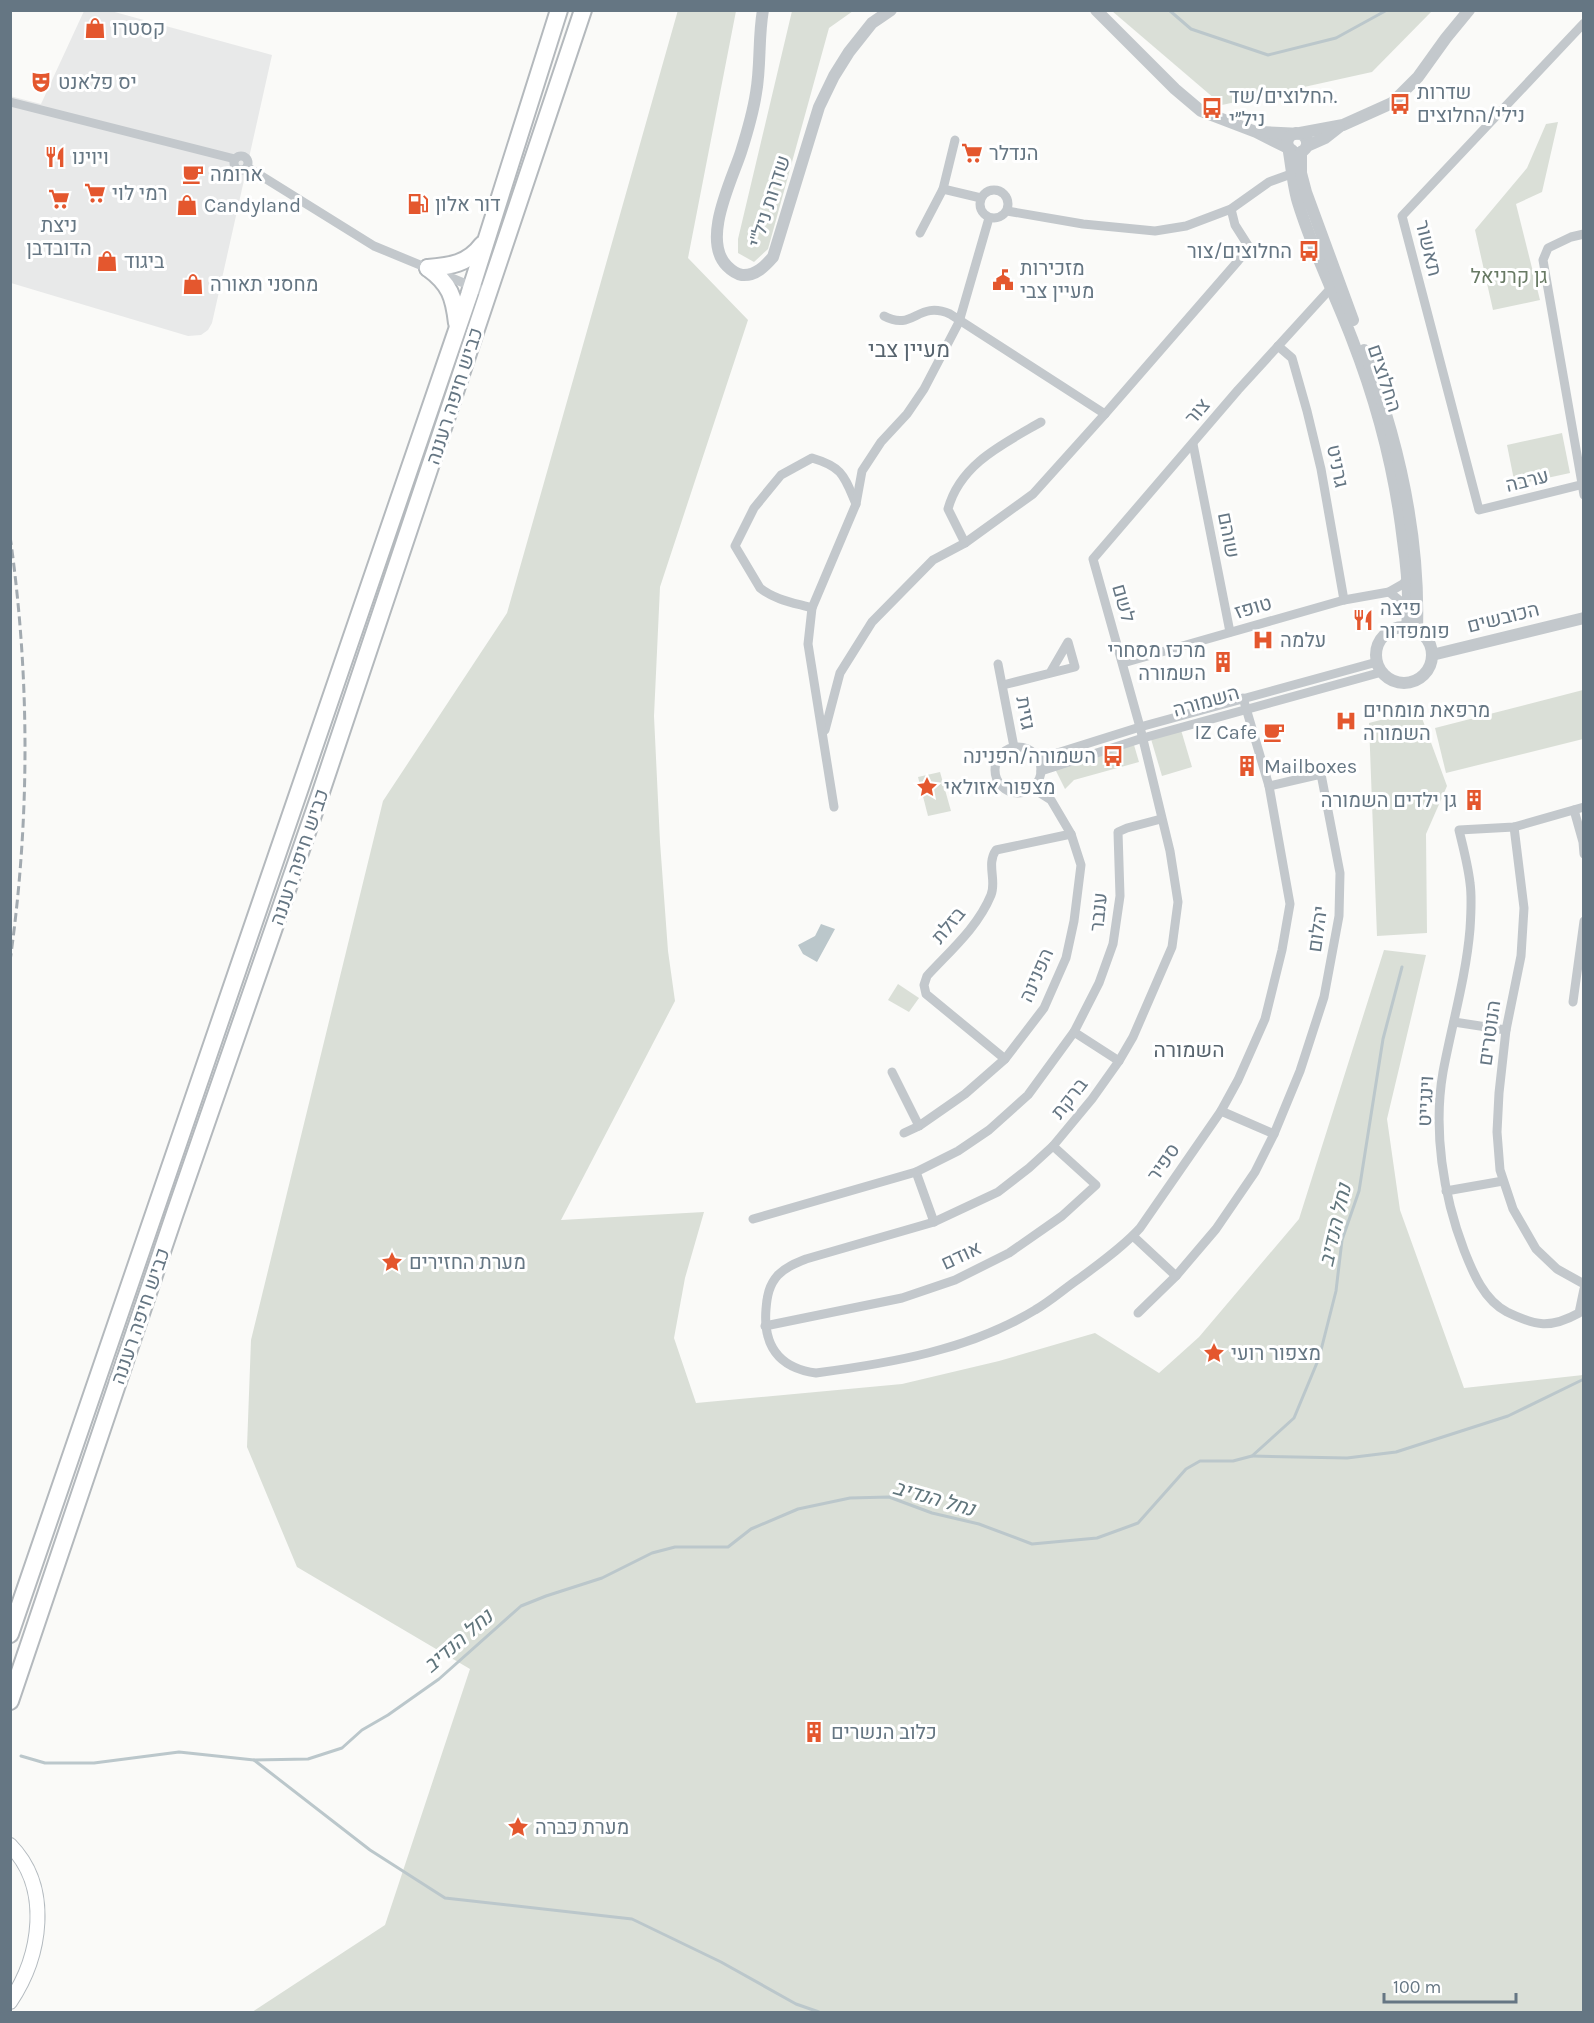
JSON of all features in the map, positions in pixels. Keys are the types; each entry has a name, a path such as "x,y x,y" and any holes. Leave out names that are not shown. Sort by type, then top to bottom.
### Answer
{"highway":[{"name":"כביש חיפה רעננה","path":"10,1634 457,328 559,10"},
{"name":"כביש חיפה רעננה","path":"10,1701 167,1236 321,792 583,10"},
{"path":"428,268 446,267 463,262 472,256 484,242"},
{"path":"428,268 441,277 452,296 457,328"}],"main road":[{"path":"10,2002 19,1989 32,1958 39,1921 30,1876 14,1848"}],"street":[{"name":"שדרות ניל\"י","path":"763,10 756,92 740,154 722,207 717,241 722,261 741,275 754,273 764,268 773,257 819,107 849,52 872,23 891,10"},
{"path":"1096,10 1175,89 1201,111 1299,149 1325,138 1343,125 1392,103 1418,77 1469,10"},
{"name":"תאשור","path":"1479,510 1402,216 1584,23"},
{"path":"10,102 235,159 238,156 245,157 247,167 374,246 488,293"},
{"path":"1299,149 1287,141 1290,136 1343,125"},
{"path":"1256,132 1298,133 1306,138 1299,149"},
{"path":"920,233 943,189 955,140"},
{"name":"החלוצים","path":"1299,149 1296,174 1307,229 1353,341 1383,436 1401,523 1412,628"},
{"path":"1006,211 1083,224 1155,231 1186,226 1231,209 1269,182 1296,174"},
{"name":"החלוצים","path":"1296,174 1313,213 1383,400 1399,461 1412,533 1417,596 1412,628"},
{"path":"943,189 981,198"},
{"path":"992,190 1000,192 1006,198 1008,206 1006,211 998,218 989,218 982,212 981,198 992,190"},
{"path":"824,735 840,673 872,622 933,560 965,543 1033,494 1249,247 1235,225 1231,209"},
{"path":"834,807 808,644 812,608 856,504 862,471 881,442 907,414 924,389 959,322 982,250 989,218"},
{"path":"1584,234 1571,237 1548,248 1544,260 1584,495"},
{"name":"צור","path":"1093,559 1238,390 1331,288"},
{"path":"884,316 891,320 904,322 927,310 934,309 950,314 959,322 1105,414"},
{"name":"גרניט","path":"1278,346 1292,358 1307,411 1321,469 1344,600"},
{"path":"965,543 948,509 952,495 966,474 984,456 1041,422"},
{"name":"שוהם","path":"1193,444 1230,632"},
{"path":"812,608 778,598 760,588 735,546 754,508 781,475 812,458 827,462 838,469 856,504"},
{"name":"ערבה","path":"1479,510 1583,485"},
{"name":"לשם","path":"1093,559 1124,660 1140,727"},
{"name":"טופז","path":"1124,660 1344,600 1389,592 1403,584 1407,578"},
{"path":"1389,592 1408,607"},
{"name":"הכובשים","path":"1432,655 1584,618"},
{"path":"1412,628 1429,641 1432,655 1428,670 1416,680 1396,681 1380,667 1377,650 1383,637 1394,629 1412,628"},
{"name":"גזית","path":"998,664 1014,747"},
{"name":"השמורה","path":"1038,759 1243,698 1380,667"},
{"name":"השמורה","path":"1041,771 1380,667"},
{"name":"גזית","path":"1003,685 1050,673"},
{"name":"ספיר","path":"765,1326 772,1351 800,1371 816,1373 921,1356 979,1337 1035,1310 1133,1236 1221,1111 1238,1080 1265,1019 1288,922 1290,904 1269,786 1243,698"},
{"name":"ברקת","path":"765,1326 768,1291 777,1276 789,1266 934,1222 998,1192 1053,1146 1119,1061 1133,1037 1172,947 1178,902 1170,851 1140,727"},
{"path":"1014,747 1029,750 1038,759 1041,771 1038,781 1032,788 1026,792 1012,792 1000,785 995,770 997,760 1004,752 1014,747"},
{"name":"יהלום","path":"1138,1313 1176,1276 1216,1229 1255,1172 1274,1134 1300,1071 1324,997 1338,916 1340,873 1321,774 1269,786"},
{"name":"הפנינה","path":"904,1133 919,1126 965,1094 1005,1059 1044,1008 1066,958 1074,921 1081,865 1071,834 1051,800 1032,788"},
{"path":"1514,827 1579,808 1584,854"},
{"name":"ענבר","path":"753,1219 916,1172 958,1151 989,1130 1028,1095 1074,1032 1099,983 1113,944 1120,896 1118,832 1161,819"},
{"name":"וינגייט","path":"1514,827 1459,830 1470,884 1470,930 1455,1022 1443,1073 1440,1106 1442,1170 1455,1226 1475,1278 1500,1308 1530,1323 1561,1323 1579,1313 1584,1289"},
{"name":"הנוטרים","path":"1514,827 1524,908 1521,956 1506,1030 1497,1132 1500,1170 1513,1209 1536,1249 1557,1269 1584,1284"},
{"name":"בזלת","path":"1005,1059 926,994 924,985 927,976 985,908 992,892 992,857 996,850 1071,834"},
{"path":"1573,1002 1584,921"},
{"path":"1455,1022 1506,1030"},
{"path":"1074,1032 1119,1061"},
{"path":"892,1072 919,1126"},
{"path":"1221,1111 1274,1134"},
{"name":"אודם","path":"765,1326 902,1298 955,1280 1009,1253 1062,1216 1096,1185 1053,1146"},
{"path":"916,1172 934,1222"},
{"path":"1446,1191 1503,1181"},
{"path":"1133,1236 1176,1276"}],"shaded area":[{"path":"84,11 111,11 272,55 212,323 201,335 188,336 11,283 10,96 41,104"},
{"path":"821,924 835,929 817,962 803,954 798,945 815,936"}],"green space":[{"path":"678,10 736,11 688,258 748,320 660,587 654,716 668,951 675,1001 561,1220 704,1212 685,1278 674,1338 696,1403 902,1384 999,1361 1095,1333 1159,1373 1199,1337 1299,1219 1384,950 1426,955 1387,1119 1400,1210 1464,1388 1583,1375 1583,2012 252,2012 385,1925 470,1669 297,1567 247,1447 251,1340 383,801 507,613"},
{"path":"792,11 853,11 829,28 768,249 754,262 738,253 738,239"},
{"path":"1112,11 1432,11 1372,72 1222,105"},
{"name":"גן קרניאל","path":"1558,122 1542,192 1516,204 1540,300 1493,310 1475,230 1527,168 1546,124"},
{"path":"1562,433 1570,473 1515,485 1507,445"},
{"path":"1583,690 1583,739 1446,773 1435,728"},
{"path":"1419,710 1447,786 1426,834 1427,933 1377,936 1369,723"},
{"path":"1181,730 1192,767 1162,776 1151,739"},
{"path":"1134,745 1139,762 1074,780 1065,789 1054,767"},
{"path":"940,772 951,811 928,816 918,777"},
{"path":"898,984 919,998 909,1012 888,1000"}],"waterway":[{"path":"1169,10 1191,29 1268,55 1336,38 1387,10"},
{"name":"נחל הנדיב","path":"21,1756 45,1763 94,1763 179,1752 254,1760 308,1759 342,1748 362,1730 388,1715 439,1679 521,1606 602,1578 652,1553 675,1547 728,1547 751,1529 798,1509 850,1498 889,1497 932,1513 979,1524 1032,1544 1097,1538 1138,1523 1186,1469 1200,1461 1233,1461 1252,1456 1294,1418 1319,1358 1336,1291 1342,1240 1359,1191 1383,1039 1402,967"},
{"path":"1252,1456 1347,1458 1396,1452 1508,1416 1584,1379"},
{"path":"254,1760 370,1850 445,1898 632,1919 721,1962 796,2004 819,2012"}],"railway":[{"path":"10,536 21,642 25,748 21,855 10,961"}],"place":[{"name":"קסטרו","path":"95,28"},
{"name":"יס פלאנט","path":"41,82"},
{"name":"שדרות נילי/החלוצים","path":"1400,104"},
{"name":"החלוצים/שד. ניל״י","path":"1212,108"},
{"name":"הנדלר","path":"972,153"},
{"name":"ויוינו","path":"55,157"},
{"name":"ארומה","path":"193,174"},
{"name":"רמי לוי","path":"95,193"},
{"name":"ניצת הדובדבן","path":"59,199"},
{"name":"דור אלון","path":"418,204"},
{"name":"Candyland","path":"187,205"},
{"name":"החלוצים/צור","path":"1309,251"},
{"name":"ביגוד","path":"107,261"},
{"name":"מזכירות מעיין צבי","path":"1003,280"},
{"name":"מחסני תאורה","path":"193,284"},
{"name":"פיצה פומפדור","path":"1363,620"},
{"name":"עלמה","path":"1263,640"},
{"name":"מרכז מסחרי השמורה","path":"1223,662"},
{"name":"מרפאת מומחים השמורה","path":"1346,721"},
{"name":"IZ Cafe","path":"1274,732"},
{"name":"השמורה/הפנינה","path":"1113,756"},
{"name":"Mailboxes","path":"1247,766"},
{"name":"מצפור אזולאי","path":"927,787"},
{"name":"גן ילדים השמורה","path":"1474,800"},
{"name":"מערת החזירים","path":"392,1262"},
{"name":"מצפור רועי","path":"1214,1353"},
{"name":"כלוב הנשרים","path":"814,1732"},
{"name":"מערת כברה","path":"518,1827"}],"district":[{"name":"מעיין צבי","path":"909,349"},
{"name":"השמורה","path":"1189,1050"}]}
